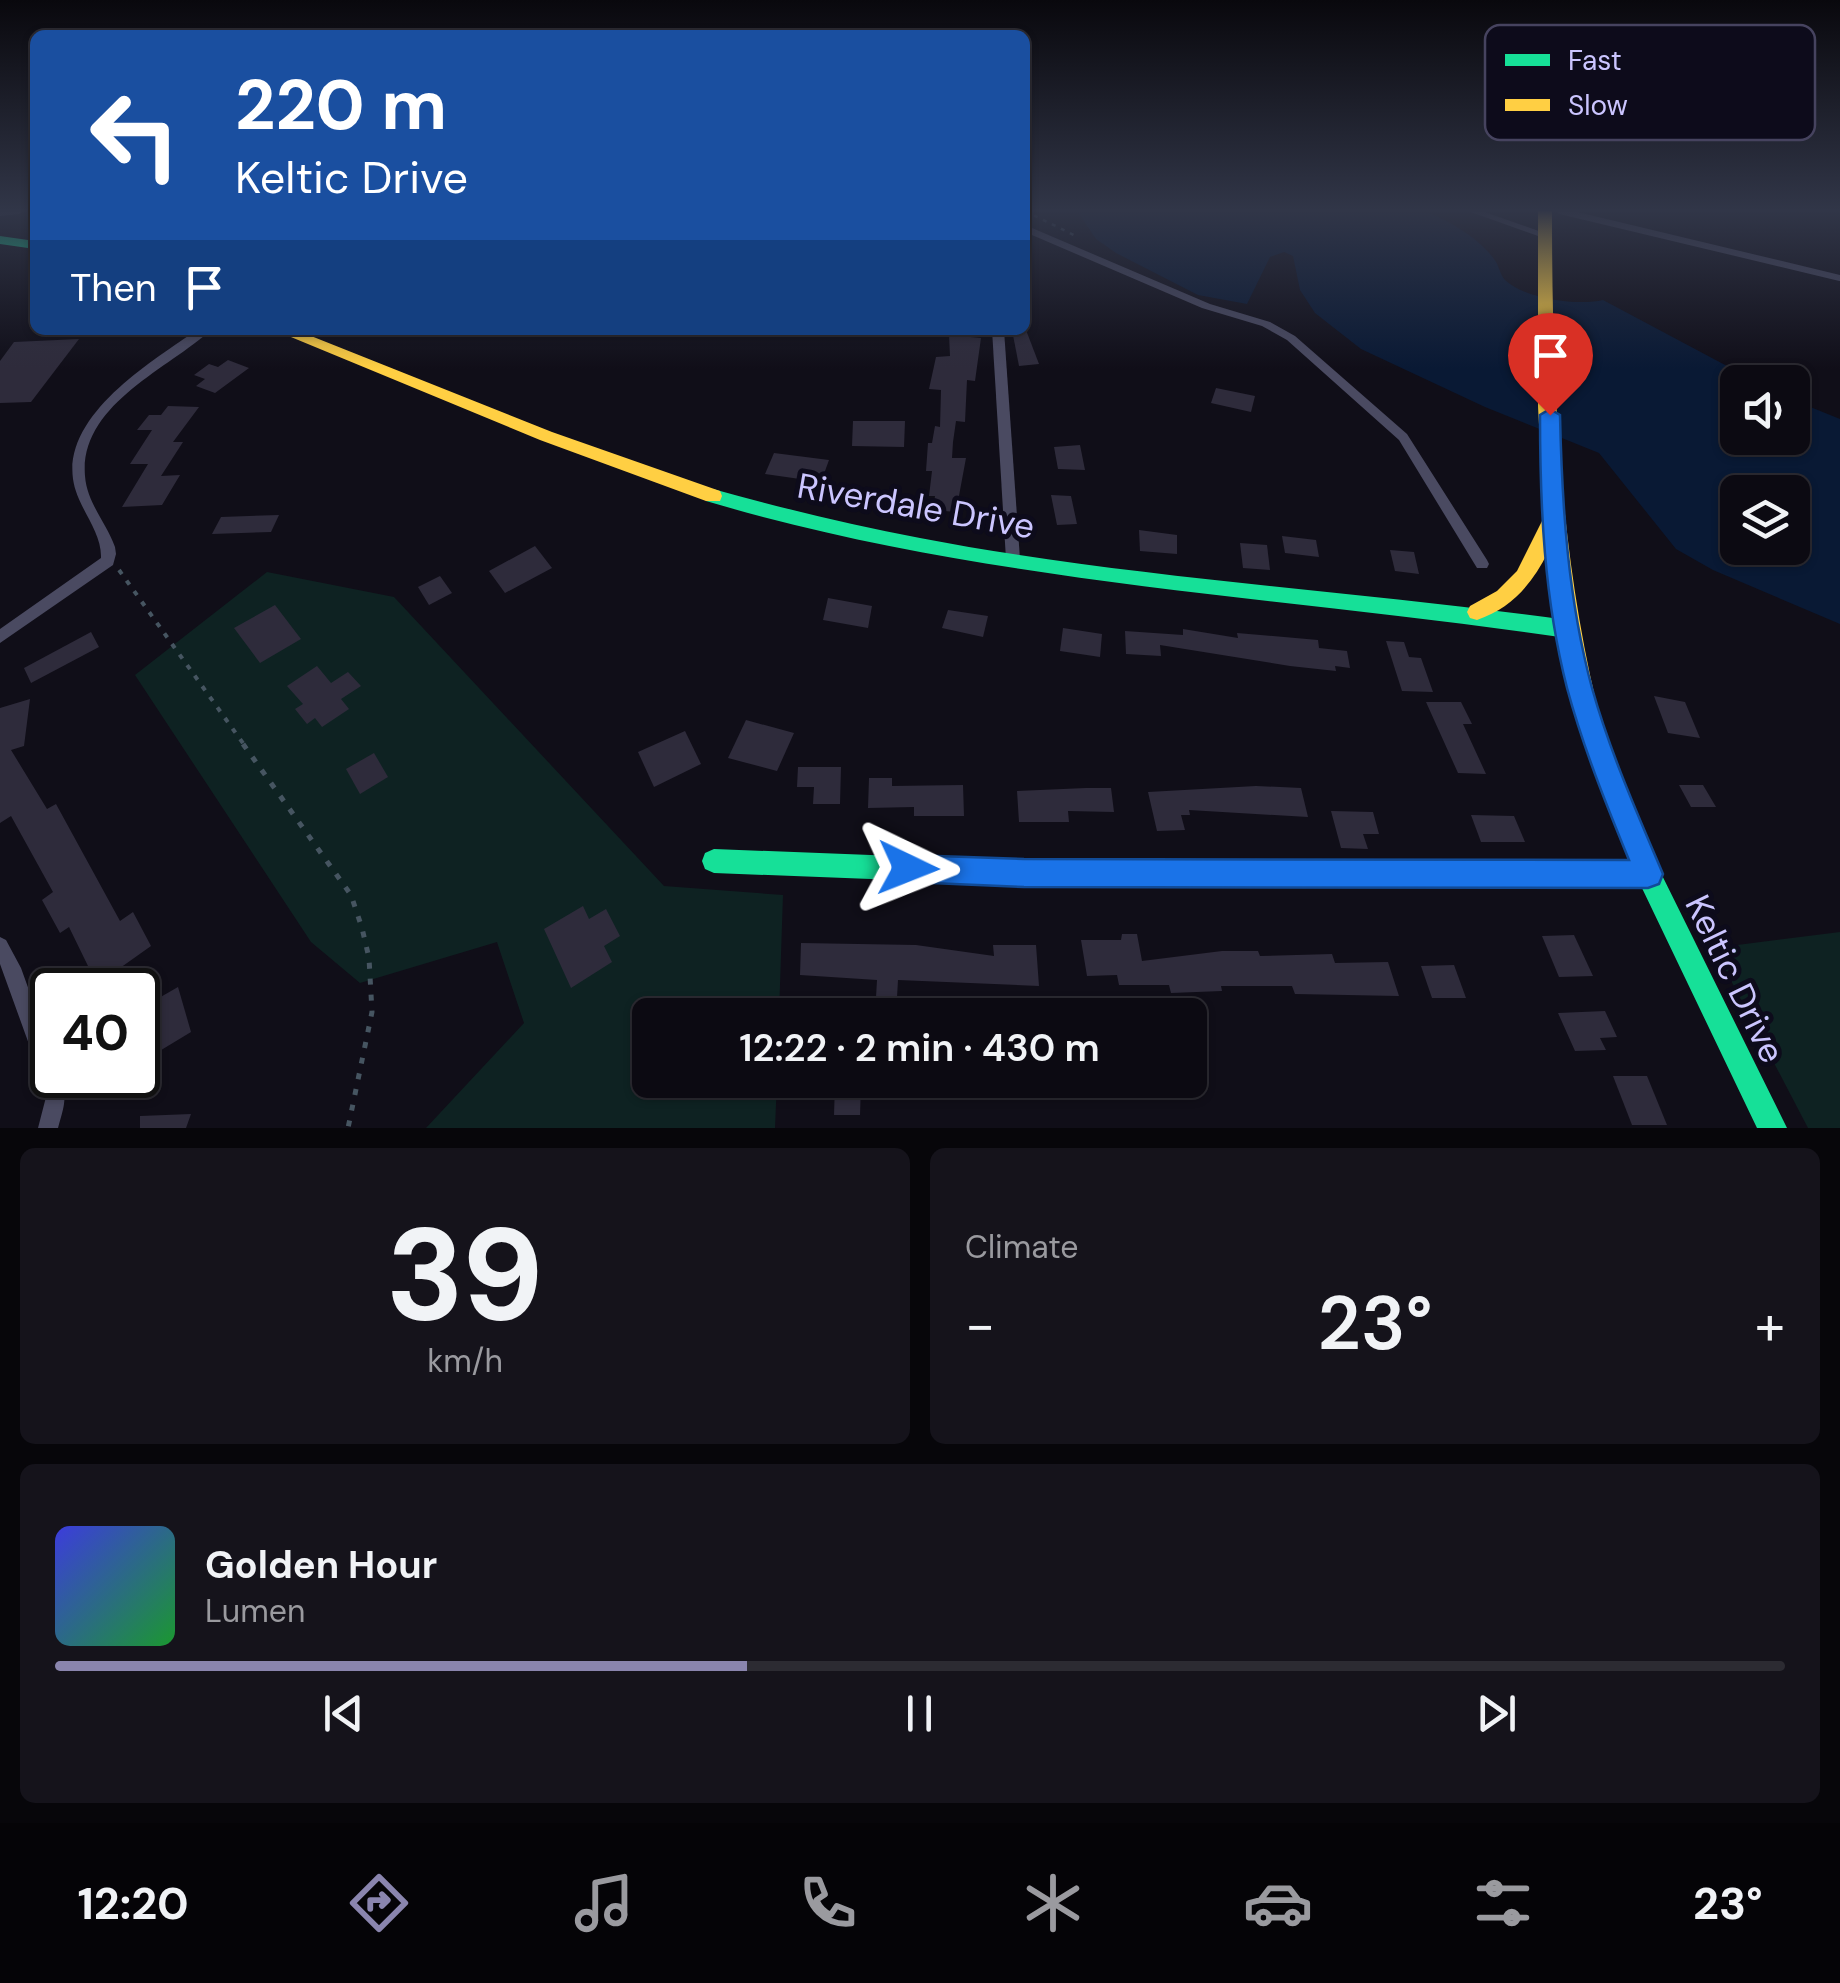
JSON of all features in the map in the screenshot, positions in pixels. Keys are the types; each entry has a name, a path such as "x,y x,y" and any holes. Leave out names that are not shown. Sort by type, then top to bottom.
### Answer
{"main road":[{"name":"Keltic Drive","path":"1546,264 1551,516 1567,629 1580,688 1608,776 1648,874 1772,1128"},
{"name":"Riverdale Drive","path":"295,335 663,480 825,526 1013,558 1567,629"},
{"path":"1472,614 1509,600 1539,552 1551,516"},
{"path":"714,861 1024,873 1648,874"}],"street":[{"path":"1107,264 1206,306 1266,324 1291,338 1403,437 1482,564"},
{"path":"0,638 105,565 110,553 108,545 79,487 79,461 86,440 107,406 126,387 198,335"},
{"path":"998,335 1013,558"},
{"path":"0,946 12,968 53,1083 56,1096 48,1128"}],"lane":[{"path":"1780,264 1840,278"}],"path":[{"path":"105,565 119,570 351,895 364,929 376,1002 348,1128"}],"green space":[{"path":"267,572 394,597 664,886 783,895 780,998 632,998 632,1098 776,1098 775,1128 426,1128 524,1023 497,942 360,983 311,942 135,675"},
{"path":"1840,932 1840,1128 1808,1128 1714,948"}],"water":[{"path":"1137,264 1267,264 1247,304 1198,295"},
{"path":"1295,264 1497,264 1503,278 1525,292 1580,302 1603,300 1725,365 1720,365 1720,455 1810,455 1810,407 1840,419 1840,624 1713,570 1676,549 1599,453 1485,407 1361,349 1315,313 1300,290"}],"building":[{"path":"949,335 981,338 975,381 967,380 965,422 956,421 952,458 966,458 956,512 933,510 935,496 929,496 932,471 926,471 928,443 932,443 935,426 940,427 941,390 929,389 936,357 950,356"},
{"path":"1013,335 1028,335 1039,364 1019,366"},
{"path":"79,339 31,402 0,403 0,361 14,342"},
{"path":"228,360 249,368 215,393 196,386 205,379 194,375 209,364 218,367"},
{"path":"1216,388 1255,396 1251,412 1211,403"},
{"path":"168,406 199,407 173,442 183,442 161,476 180,475 162,505 122,507 148,464 130,464 152,430 137,430 149,415 161,415"},
{"path":"853,421 905,421 904,447 852,446"},
{"path":"1080,445 1085,470 1058,469 1054,447"},
{"path":"774,453 829,460 821,482 765,474"},
{"path":"1051,495 1071,496 1077,524 1057,525"},
{"path":"279,515 271,532 212,534 221,517"},
{"path":"1139,530 1177,535 1177,554 1140,551"},
{"path":"1282,536 1316,540 1319,557 1285,553"},
{"path":"1240,543 1267,545 1270,570 1243,568"},
{"path":"535,546 552,568 505,593 489,571"},
{"path":"1390,550 1414,552 1419,574 1395,571"},
{"path":"440,576 452,593 429,605 418,587"},
{"path":"828,598 872,606 868,628 823,620"},
{"path":"275,605 301,639 260,663 234,628"},
{"path":"948,610 988,616 983,637 942,628"},
{"path":"1063,628 1102,634 1100,657 1060,651"},
{"path":"1183,629 1238,638 1237,633 1318,640 1319,648 1347,651 1350,668 1335,666 1336,671 1290,666 1160,645 1161,656 1126,654 1125,631 1183,635"},
{"path":"91,632 99,647 31,683 24,668"},
{"path":"1386,641 1404,642 1409,657 1421,658 1433,692 1402,691"},
{"path":"317,666 331,683 348,672 361,686 341,699 349,709 322,727 315,718 307,724 295,709 303,704 287,686"},
{"path":"1654,696 1685,702 1700,738 1668,733"},
{"path":"30,699 24,746 11,750 47,809 56,804 120,921 133,912 151,946 120,968 85,968 88,966 69,927 60,933 42,900 53,892 11,816 0,823 0,708"},
{"path":"1426,702 1461,702 1472,724 1463,724 1486,774 1458,773"},
{"path":"746,720 794,733 777,771 728,758"},
{"path":"685,731 701,764 654,787 638,752"},
{"path":"374,753 388,777 360,794 346,769"},
{"path":"798,767 841,767 840,804 813,804 814,787 797,787"},
{"path":"869,778 892,778 892,786 963,785 964,816 914,816 914,807 868,808"},
{"path":"1679,785 1703,785 1716,807 1691,807"},
{"path":"1256,786 1301,788 1308,817 1189,810 1190,815 1181,815 1185,830 1157,831 1148,792"},
{"path":"1111,788 1114,812 1068,811 1069,822 1019,822 1017,791"},
{"path":"1331,811 1373,812 1379,834 1363,834 1368,849 1341,848"},
{"path":"1471,815 1514,816 1525,842 1481,842"},
{"path":"583,906 589,919 606,909 620,936 604,946 612,962 571,988 544,929"},
{"path":"1122,934 1137,934 1142,961 1222,951 1258,951 1260,956 1332,954 1335,963 1388,962 1399,996 1295,994 1292,986 1221,986 1222,991 1171,993 1169,985 1119,985 1117,975 1087,976 1081,940 1121,940"},
{"path":"1574,935 1593,976 1559,977 1542,936"},
{"path":"801,943 916,945 994,956 993,945 1036,945 1039,986 898,980 897,998 876,998 877,980 800,975"},
{"path":"1454,965 1466,998 1432,998 1421,966"},
{"path":"178,987 191,1032 160,1051 160,997"},
{"path":"1605,1011 1617,1037 1600,1038 1606,1050 1575,1051 1558,1013"},
{"path":"1613,1076 1647,1076 1667,1125 1632,1125"},
{"path":"835,1098 861,1098 860,1115 834,1115"},
{"path":"191,1114 186,1128 140,1128 140,1116"}],"traffic: fast":[{"path":"713,496 817,524 1029,564 1567,629"},
{"path":"1592,730 1639,856 1772,1128"},
{"path":"714,861 1024,873 1648,874"}],"traffic: slow":[{"path":"1545,264 1547,406 1556,539 1576,668 1592,730"},
{"path":"294,335 546,436 713,496"},
{"path":"1477,612 1504,596 1524,576 1549,523"}],"route":[{"path":"908,868 1024,873 1648,874 1608,776 1580,688 1567,629 1551,516 1550,415"}]}
